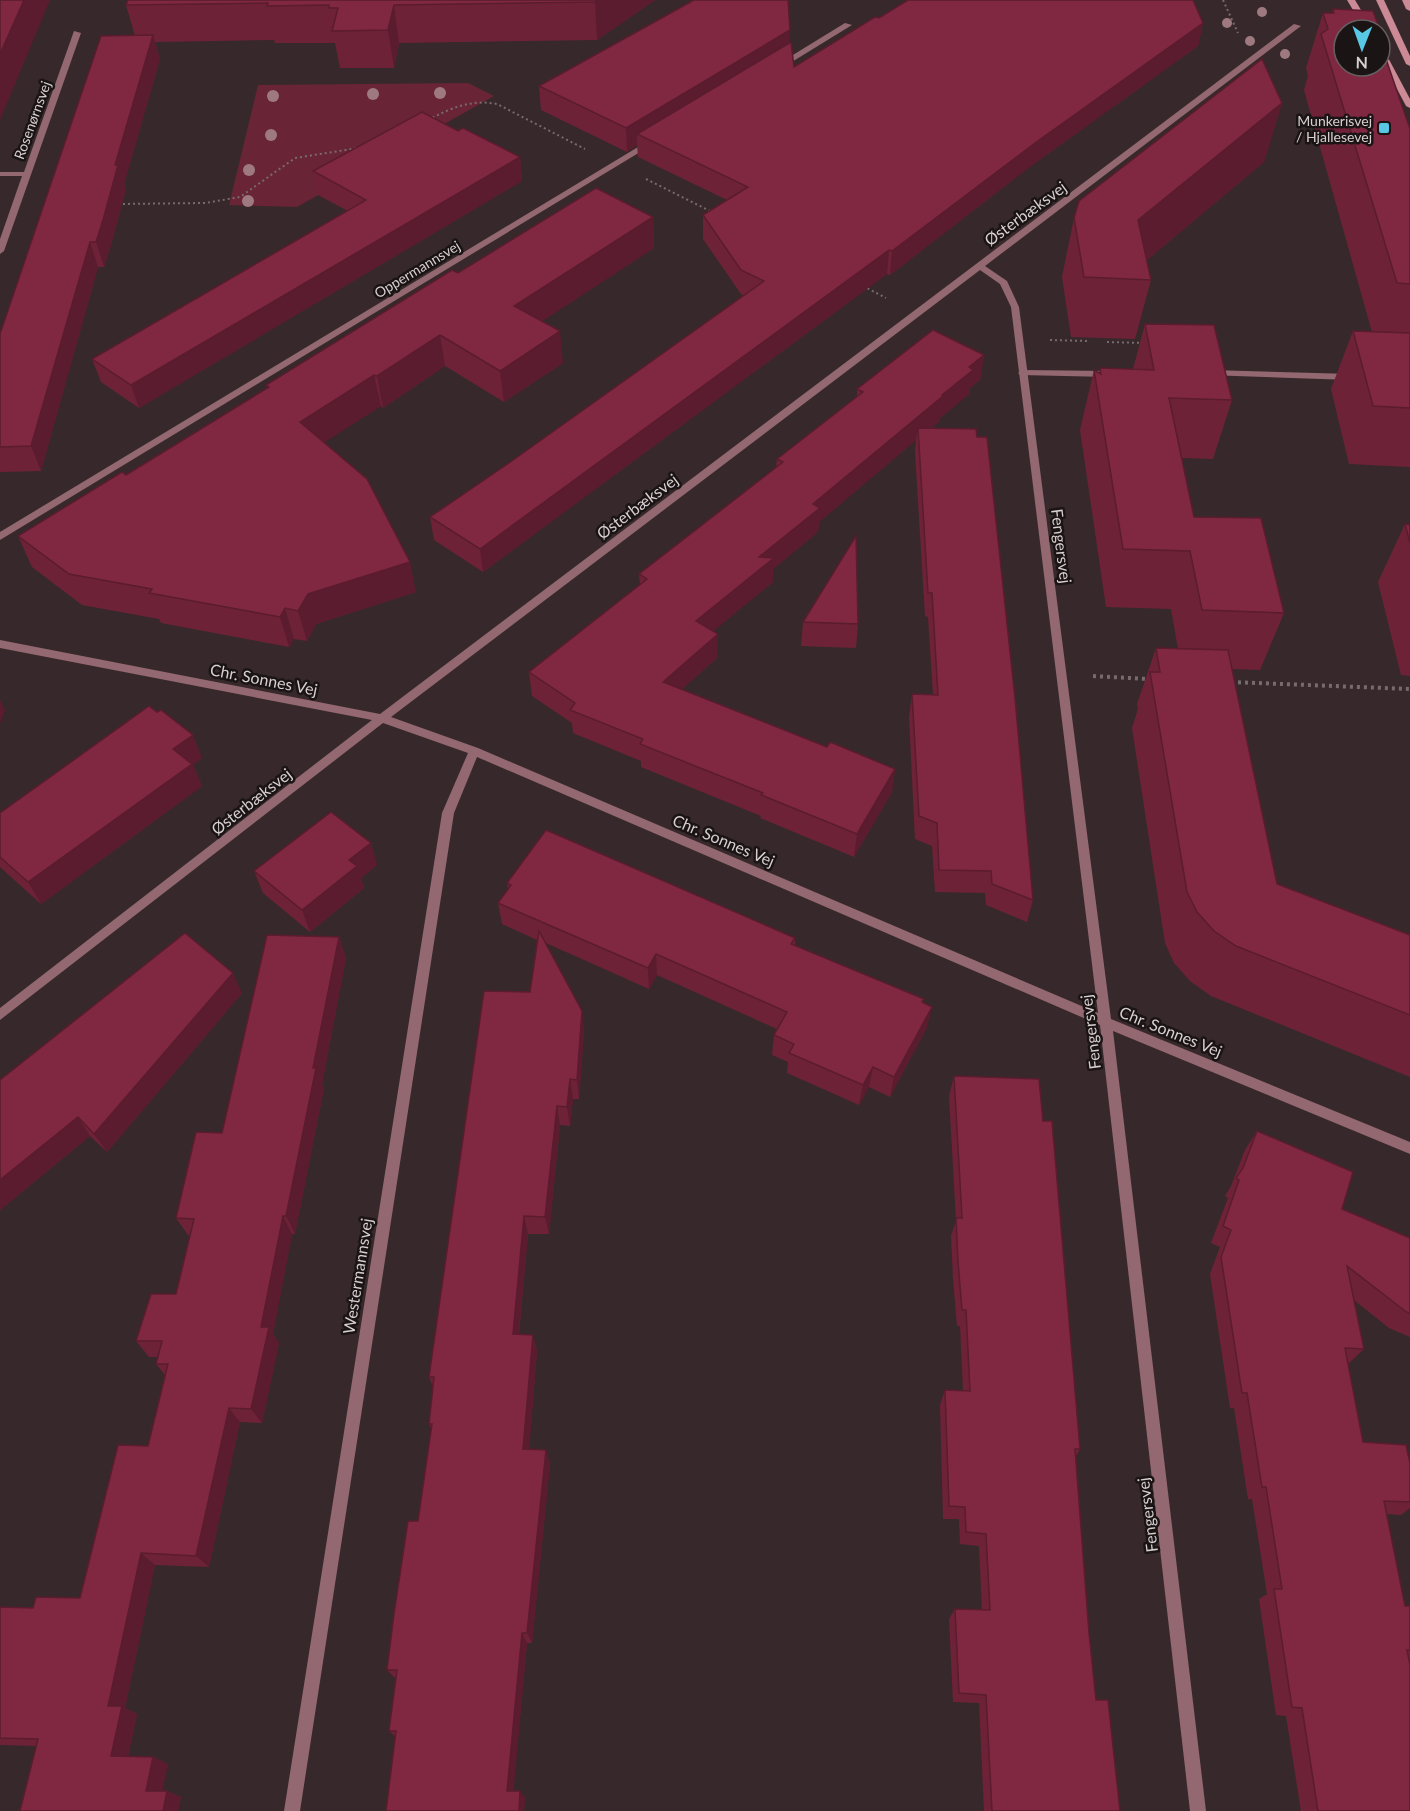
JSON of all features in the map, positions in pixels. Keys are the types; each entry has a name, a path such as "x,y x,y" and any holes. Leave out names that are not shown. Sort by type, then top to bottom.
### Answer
{"street":[{"path":"1351,0 1362,18"},
{"path":"1380,0 1410,64"},
{"path":"1406,0 1410,9"},
{"path":"767,74 848,25"},
{"name":"Østerbæksvej","path":"0,1015 382,718 1297,26"},
{"name":"Rosenørnsvej","path":"0,250 78,33"},
{"path":"1392,73 1410,106"},
{"name":"Oppermannsvej","path":"0,537 656,140"},
{"path":"0,174 26,174"},
{"name":"Fengersvej","path":"978,266 1004,283 1015,307 1105,1022 1198,1811"},
{"path":"1023,373 1117,374"},
{"path":"1198,374 1351,377"},
{"name":"Chr. Sonnes Vej","path":"0,644 382,718 474,751 1105,1022 1410,1148"},
{"name":"Westermannsvej","path":"292,1811 448,813 474,751"}],"path":[{"path":"421,124 458,104 481,100 497,104 720,216"},
{"path":"110,204 204,203 240,197 295,158 359,148"},
{"path":"854,282 917,312"},
{"path":"1062,675 1155,679"},
{"path":"1224,682 1410,689"}],"shaded area":[{"path":"468,83 494,96 297,207 229,205 258,85"}],"building":[{"path":"0,0 24,0 0,54"},
{"path":"128,0 598,0 595,2 394,5 388,30 332,31 338,8 329,8 329,5 267,6 268,3 126,5"},
{"path":"694,0 788,0 790,30 626,128 539,86"},
{"path":"908,0 1193,0 1203,23 480,549 430,517 764,281 741,270 703,215 748,187 637,134 791,42 794,67 875,17 879,18"},
{"path":"1333,9 1373,11 1376,18 1332,18 1332,70 1321,34 1328,29 1323,13 1334,13"},
{"path":"153,35 115,165 118,165 103,220 96,242 90,242 31,446 0,447 0,334 101,36"},
{"path":"1262,59 1282,103 1138,220 1151,280 1084,277 1074,218 1079,201"},
{"path":"1392,76 1410,129 1410,284 1397,283 1334,78"},
{"path":"422,112 458,131 463,128 520,157 131,385 92,359 366,200 313,171"},
{"path":"596,188 653,217 514,306 560,331 500,371 440,335 300,422 367,479 410,562 308,594 298,611 285,608 280,617 149,593 152,589 69,574 18,536 122,472 126,475 452,270 458,273"},
{"path":"1145,324 1214,325 1232,400 1169,398 1194,517 1261,518 1284,613 1202,610 1190,551 1123,549 1094,370 1101,374 1100,368 1154,370"},
{"path":"933,330 984,355 969,367 973,370 813,504 820,508 759,557 774,558 696,621 718,634 663,682 827,747 830,742 895,769 857,834 761,795 763,793 640,744 643,739 570,710 575,703 529,672 647,579 639,574 783,462 777,459 863,392 857,389"},
{"path":"1353,331 1410,333 1410,408 1373,406"},
{"path":"918,428 976,429 977,437 987,437 1015,698 1033,900 992,884 991,871 939,870 937,823 919,816 912,694 938,695 932,593 928,593"},
{"path":"1405,524 1410,525 1410,543"},
{"path":"856,536 858,624 803,622"},
{"path":"1156,648 1228,650 1277,884 1410,935 1410,1015 1236,946 1214,931 1197,912 1187,892 1150,672 1160,672"},
{"path":"149,706 157,712 161,710 193,735 173,749 192,764 28,882 0,857 0,813"},
{"path":"331,812 371,843 349,860 357,866 302,910 254,871"},
{"path":"546,830 795,938 791,944 924,999 922,1002 932,1007 894,1077 873,1067 863,1085 789,1053 794,1044 774,1035 787,1012 656,954 648,968 498,903 511,885 507,883"},
{"path":"539,931 582,1011 577,1080 570,1079 567,1107 557,1106 545,1217 524,1216 513,1334 533,1335 523,1449 546,1450 527,1633 522,1633 507,1791 520,1791 519,1811 386,1811 396,1731 389,1731 397,1670 387,1670 408,1521 418,1521 432,1424 429,1424 434,1377 429,1377 484,991 530,992"},
{"path":"185,933 233,973 94,1134 78,1117 0,1180 0,1080"},
{"path":"267,935 339,937 313,1068 316,1068 261,1327 269,1327 251,1409 229,1408 196,1556 141,1553 108,1706 122,1706 111,1756 153,1757 146,1791 167,1791 163,1811 20,1811 38,1739 0,1738 0,1607 33,1608 36,1597 80,1598 118,1445 148,1446 168,1364 156,1364 162,1341 136,1341 151,1294 176,1294 194,1219 176,1218 196,1132 222,1133"},
{"path":"954,1076 1039,1079 1043,1121 1052,1121 1080,1449 1075,1449 1089,1633 1096,1700 1108,1700 1120,1811 992,1811 986,1695 959,1693 955,1609 990,1610 986,1534 966,1532 965,1507 949,1506 945,1390 970,1391 966,1310 962,1310 958,1262 956,1218 962,1218"},
{"path":"1257,1131 1353,1172 1342,1209 1410,1238 1410,1314 1347,1266 1364,1349 1345,1348 1363,1442 1406,1445 1410,1463 1410,1502 1384,1501 1405,1606 1410,1606 1410,1650 1407,1650 1410,1665 1410,1811 1318,1811 1302,1708 1292,1707 1274,1589 1282,1589 1266,1487 1262,1487 1247,1393 1242,1393 1221,1257 1231,1230 1223,1226 1239,1180 1236,1178 1243,1168"}],"place":[{"name":"Munkerisvej / Hjallesevej","path":"1384,128"}]}
